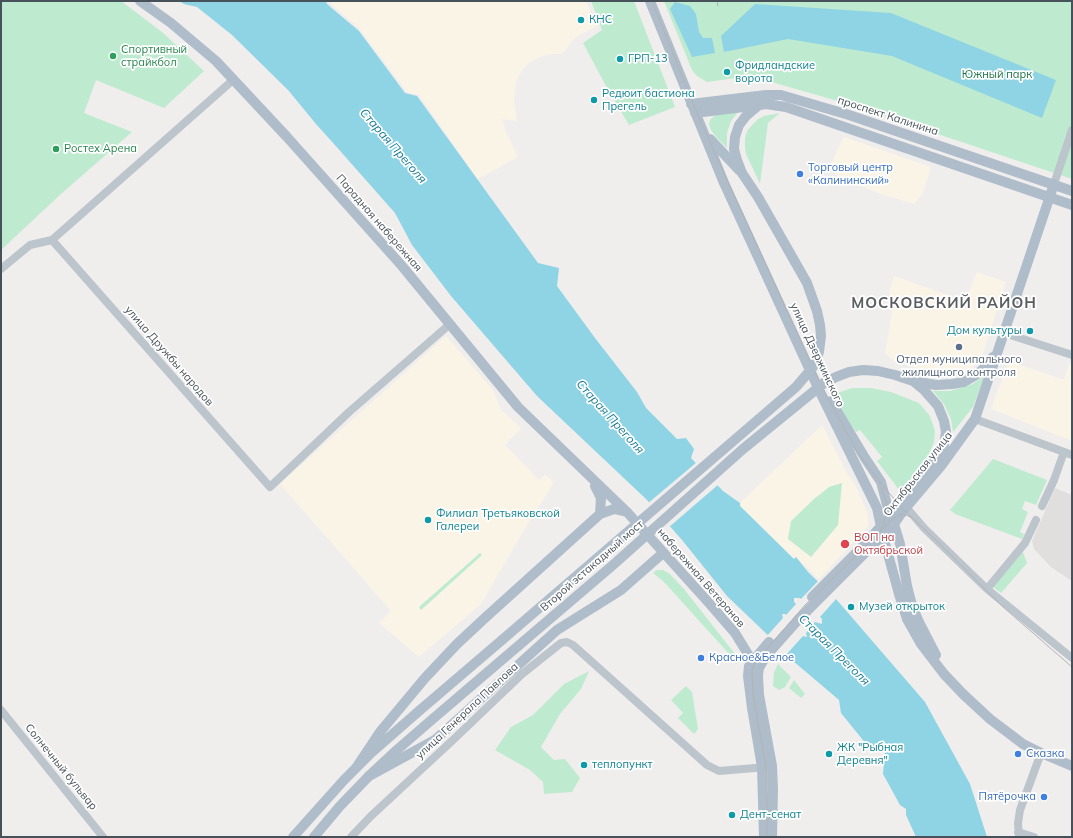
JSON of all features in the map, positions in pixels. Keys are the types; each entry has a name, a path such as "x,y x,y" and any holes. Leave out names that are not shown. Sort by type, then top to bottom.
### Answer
{"main road":[{"name":"Парадная набережная","path":"140,1 171,23 210,57 287,136 402,266 518,407 588,474"},
{"name":"улица Дзержинского","path":"650,1 693,109 729,193 819,390 877,508 898,594 908,619 921,644 944,674 981,712 1023,744 1042,751"},
{"name":"проспект Калинина","path":"693,109 766,95 782,95 849,115 1072,190"},
{"path":"742,173 734,149 735,137 739,125 746,116 767,99 782,95"},
{"path":"693,109 766,104 786,107 1072,205"},
{"path":"704,132 719,150 742,173"},
{"name":"Второй эстакадный мост","path":"293,837 356,768 419,710 796,387 813,367 819,352 821,331 817,311 807,283 742,173"},
{"name":"Октябрьская улица","path":"756,664 763,654 799,619 824,589 882,531 893,517 906,507 941,466 975,419 1054,184"},
{"name":"улица Дзержинского","path":"729,193 734,193 736,195 828,395 881,482 893,517 900,544 907,586 912,605 934,652 967,690 985,707 1042,751"},
{"name":"Второй эстакадный мост","path":"314,837 340,806 398,749 613,565 743,449 824,384 836,377 850,372 863,370 878,371 913,381 936,385 964,382 983,369 990,362 998,349"},
{"name":"Второй эстакадный мост","path":"893,517 935,460 944,445 946,432 944,421 938,406 924,390 913,381"},
{"path":"588,474 601,498 600,514"},
{"name":"набережная Ветеранов","path":"588,474 627,512 709,603 735,633 756,664"},
{"path":"356,768 380,732 425,678 457,644 600,514 614,509 627,512"},
{"path":"369,776 435,740 557,630 621,590 663,553"},
{"path":"756,664 767,767 764,837"},
{"path":"1042,751 1072,760"},
{"path":"1042,751 1072,766"},
{"path":"767,767 773,789 772,837"}],"street":[{"path":"1,269 30,245 52,240 233,80"},
{"path":"1054,184 1072,130"},
{"name":"улица Дружбы народов","path":"52,240 270,487 349,412 450,324"},
{"path":"1004,333 1072,355"},
{"path":"975,419 1068,454 1042,506"},
{"path":"906,507 924,528 987,589 1072,658"},
{"path":"987,589 1025,543 1036,520"},
{"name":"улица Генерала Павлова","path":"351,837 371,816 522,674 560,643 567,642 573,645 707,765 719,771 767,767"},
{"name":"Солнечный бульвар","path":"1,710 103,837"},
{"path":"1034,837 1018,834 1018,823 1020,810 1042,751"}],"shaded area":[{"path":"329,1 586,1 597,26 575,38 562,54 545,55 530,62 524,68 516,82 514,102 517,121 502,119 506,132 518,157 478,179 419,95 407,92 359,28"},
{"path":"844,137 931,167 923,193 914,204 881,194 840,178 830,168"},
{"path":"977,272 1006,282 981,359 969,371 951,375 930,372 894,361 885,353 893,307 889,292 894,276 965,301"},
{"name":"Филиал Третьяковской Галереи","path":"446,336 493,390 501,410 521,428 505,445 539,480 545,475 554,482 481,604 419,657 379,623 391,611 280,484"},
{"path":"1009,361 1064,380 1069,364 1072,365 1072,441 991,409"},
{"path":"822,425 858,491 868,515 868,526 819,579 796,557 794,559 740,506 740,503"},
{"path":"1055,488 1072,495 1072,581 1051,567 1034,549 1032,541"}],"green space":[{"path":"1,1 121,1 162,32 204,71 164,108 96,80 84,113 132,132 61,194 1,250"},
{"path":"591,1 634,1 675,107 629,125 583,43 602,30"},
{"name":"Южный парк","path":"664,1 1072,1 1072,179 848,104 751,76 707,82 697,76 692,70"},
{"path":"738,112 731,121 727,133 727,148 711,130 709,124 710,120 719,114"},
{"path":"780,113 768,123 760,184 746,154 745,138 747,131 758,119 764,116"},
{"path":"985,375 973,407 953,432 951,419 944,404 933,391 950,391 973,384"},
{"path":"852,388 871,388 891,392 919,403 930,416 935,431 934,442 924,464 900,491 877,461 882,457 860,430 856,432 844,415 834,394"},
{"path":"993,459 1047,480 1036,505 1025,501 1022,509 1028,512 1020,532 1024,534 1022,539 955,514 950,510"},
{"path":"842,483 838,525 811,557 788,539 791,521 829,487"},
{"path":"1022,550 1027,563 1001,593 992,586"},
{"path":"480,553 482,555 421,610 419,607"},
{"path":"657,570 663,570 670,574 684,589 735,654 738,662 736,664 730,655 664,582 653,573"},
{"path":"778,664 791,677 785,687 779,690 773,686 774,672"},
{"path":"589,671 581,689 560,714 541,747 554,760 565,759 580,778 572,792 544,794 543,782 530,770 495,750 511,727 533,715 564,684"},
{"path":"794,680 805,694 801,698 789,688"},
{"path":"686,686 692,692 698,729 694,734 678,718 683,713 671,700"}],"water":[{"name":"Старая Преголя","path":"179,1 326,1 327,4 359,31 405,93 417,96 538,263 559,268 557,286 637,392 646,408 677,439 686,438 694,449 691,458 723,491 740,503 740,506 794,559 796,557 808,572 836,599 925,702 970,784 987,837 916,837 906,815 906,809 900,805 883,774 885,751 871,750 841,713 839,700 786,655 774,641 727,596 682,540 646,499 537,396 451,296 412,245 395,213 288,90 232,35 197,7 184,4"},
{"path":"675,2 690,6 696,14 699,32 703,38 712,38 715,53 692,57 670,9"},
{"path":"755,4 891,13 1056,80 1042,118 892,56 788,39 724,52 721,36"}],"pier":[{"path":"697,462 719,484 668,528 647,504"},
{"path":"819,580 837,598 820,617 822,619 822,624 815,622 806,633 807,637 803,636 785,656 766,637 783,618 782,614 786,615 796,604 794,602 794,598 801,599"}],"tram line":[{"path":"652,1 697,113 733,193 822,387 859,455 904,510 1002,606 1072,667"},
{"path":"717,1 718,6"},
{"path":"880,532 887,509 886,501 881,488"},
{"path":"767,837 767,780 753,694 752,671 754,664 805,605 893,518 903,514 911,517"}],"place":[{"name":"КНС","path":"581,20"},
{"name":"Спортивный страйкбол","path":"113,56"},
{"name":"ГРП-13","path":"620,59"},
{"name":"Фридландские ворота","path":"727,72"},
{"name":"Редюит бастиона Прегель","path":"594,100"},
{"name":"Ростех Арена","path":"56,149"},
{"name":"Торговый центр «Калининский»","path":"800,174"},
{"name":"Дом культуры","path":"1030,331"},
{"name":"Отдел муниципального жилищного контроля","path":"959,347"},
{"name":"Филиал Третьяковской Галереи","path":"428,520"},
{"name":"ВОП на Октябрьской","path":"845,544"},
{"name":"Музей открыток","path":"851,607"},
{"name":"Красное&Белое","path":"701,658"},
{"name":"ЖК \"Рыбная Деревня\"","path":"829,754"},
{"name":"Сказка","path":"1018,754"},
{"name":"теплопункт","path":"584,765"},
{"name":"Пятёрочка","path":"1044,797"},
{"name":"Дент-сенат","path":"732,815"}],"district":[{"name":"МОСКОВСКИЙ РАЙОН","path":"944,303"}]}
